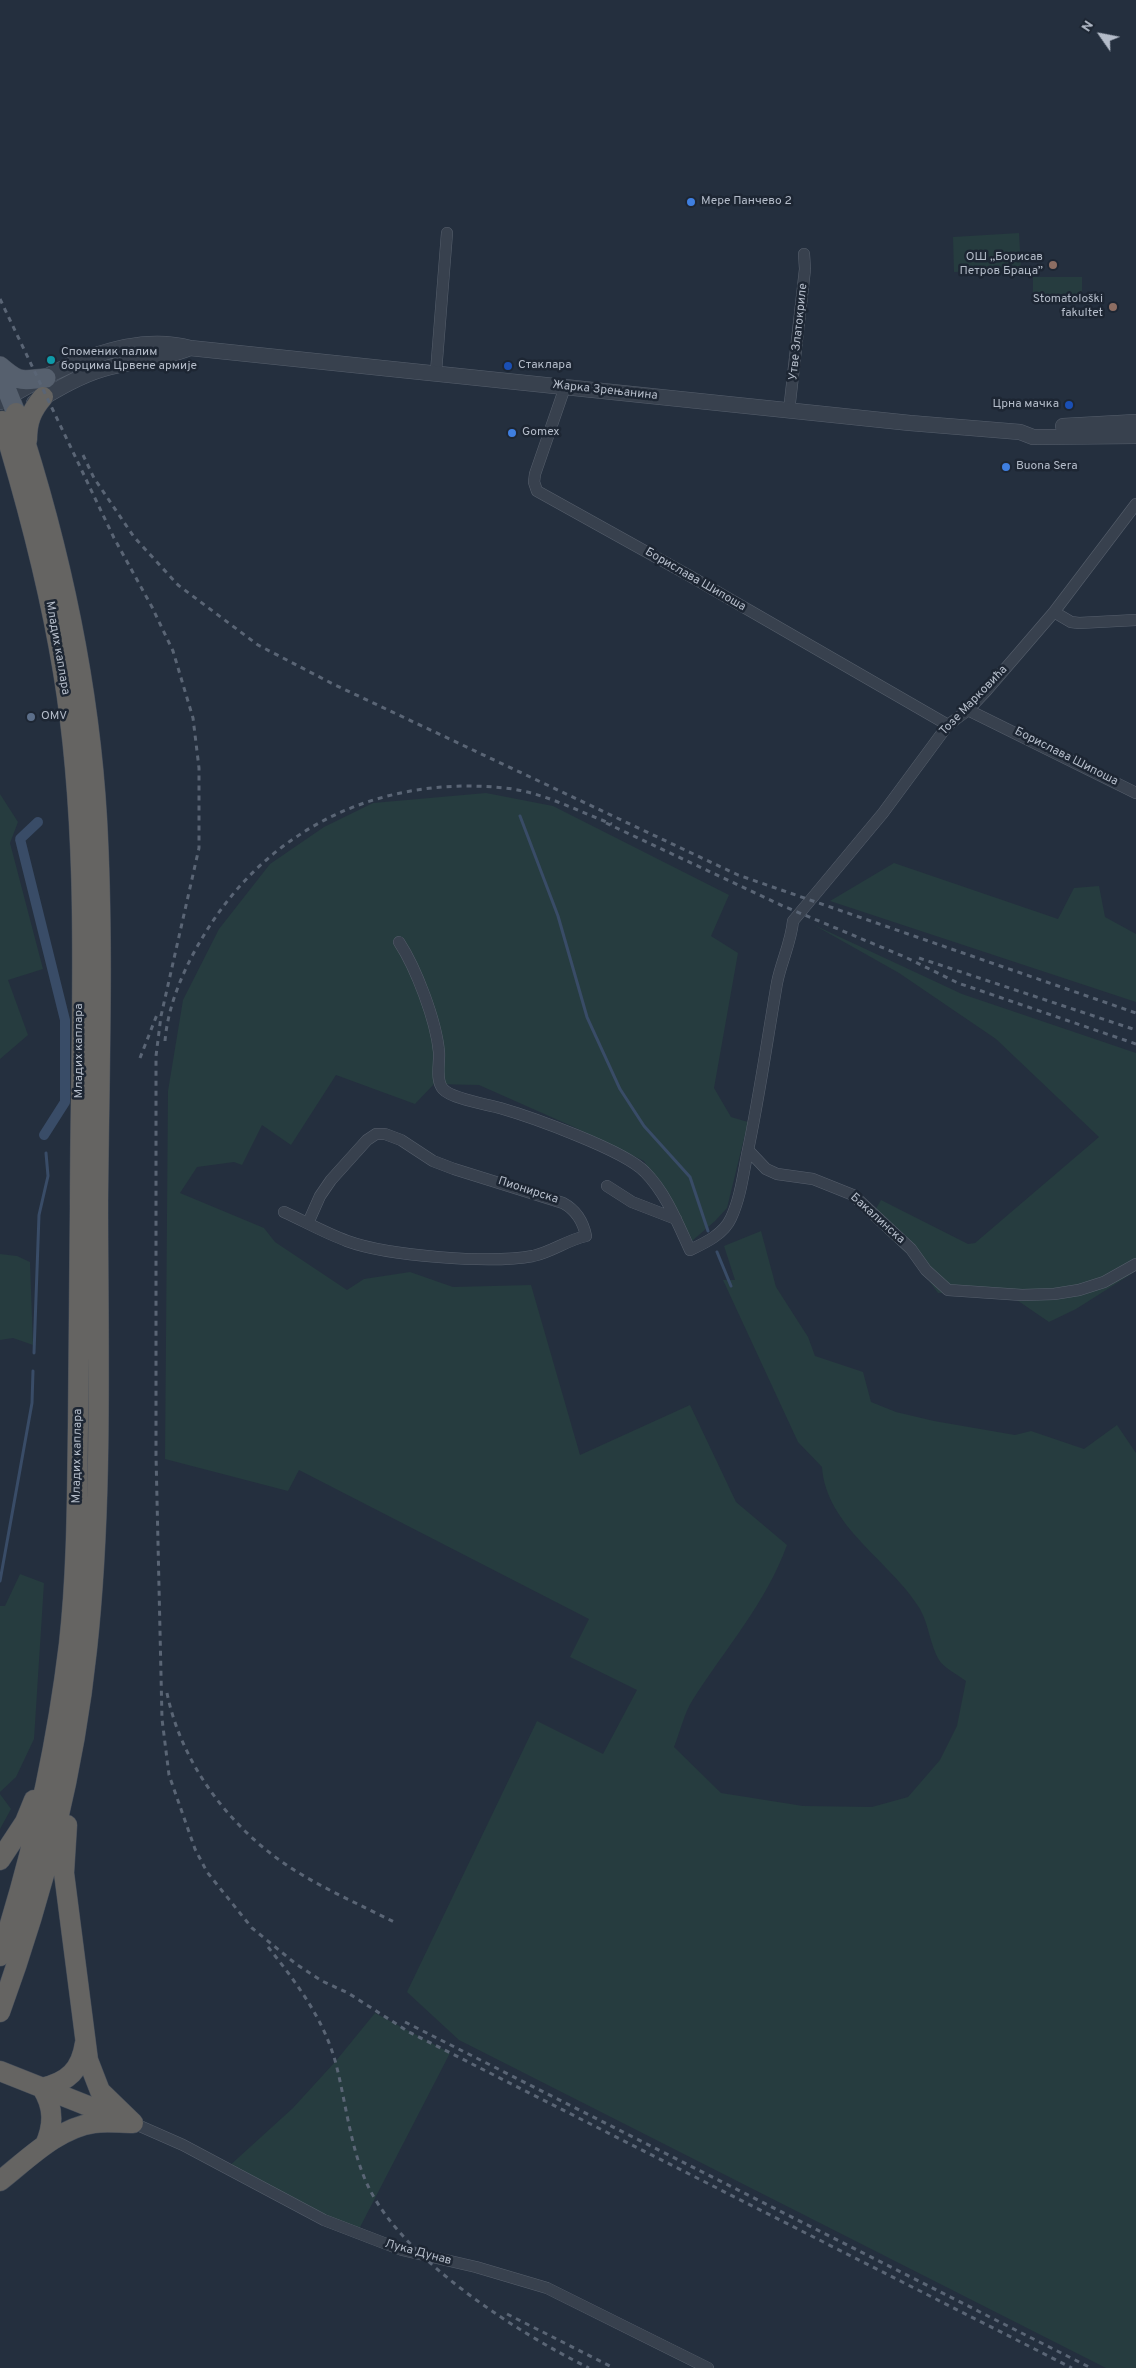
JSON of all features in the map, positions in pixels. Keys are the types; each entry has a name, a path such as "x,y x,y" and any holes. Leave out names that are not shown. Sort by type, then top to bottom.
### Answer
{"highway":[{"path":"27,447 29,419 44,388"},
{"path":"5,412 27,447"},
{"name":"Младих каплара","path":"5,412 18,476 38,552 63,673 74,762 80,858 77,1516 74,1584 63,1689"},
{"name":"Младих каплара","path":"27,447 70,616 80,668 92,758 97,817 100,946 96,1516 90,1625 77,1728"},
{"path":"0,457 18,476"},
{"path":"0,1860 15,1839 33,1803 63,1689"},
{"path":"0,1956 34,1840 51,1765 63,1689"},
{"path":"0,2012 46,1867 77,1728"},
{"path":"77,1728 64,1852 64,1873 85,2042 88,2060 100,2091 132,2123"},
{"path":"42,2088 56,2084 72,2075 83,2057 85,2042"},
{"path":"0,2071 132,2123"},
{"path":"42,2088 50,2105 52,2123 45,2146"},
{"path":"0,2181 45,2146 78,2127 93,2123 132,2123"}],"main road":[{"path":"0,366 10,374 44,388"},
{"path":"0,373 5,412"}],"street":[{"path":"436,372 447,233"},
{"name":"Утве Златокриле","path":"789,410 805,269 804,254"},
{"name":"Жарка Зрењанина","path":"5,412 44,388 103,369 174,354 190,348 1020,432 1033,437 1136,436"},
{"name":"Борислава Шипоша","path":"565,387 536,474 534,482 537,491 688,575 948,725"},
{"name":"Жарка Зрењанина","path":"1020,432 1032,428 1136,422"},
{"name":"Тозе Марковића","path":"748,1150 778,979 792,937 793,921 882,812 948,725 968,710 1054,612 1136,504"},
{"path":"1054,612 1071,622 1079,623 1136,620"},
{"name":"Борислава Шипоша","path":"968,710 1133,790"},
{"path":"399,942 415,970 438,1042 439,1079 442,1088 450,1094 502,1108 587,1140 627,1159 644,1170 676,1219 690,1250 705,1243 731,1220 736,1206 748,1150"},
{"name":"Пионирска","path":"284,1212 308,1223 348,1241 396,1252 480,1260 534,1256 549,1251 573,1238 586,1236 578,1216 572,1208 563,1203 454,1169 434,1161 401,1140 385,1134 376,1134 367,1140 331,1180 320,1196 308,1223"},
{"name":"Бакалинска","path":"748,1150 766,1168 778,1174 813,1179 853,1195 911,1249 926,1270 948,1290 1022,1295 1054,1294 1079,1290 1104,1282 1136,1264"},
{"path":"607,1186 632,1202 676,1219"},
{"name":"Лука Дунав","path":"132,2123 183,2145 324,2220 394,2248 476,2267 547,2288 708,2368"}],"green space":[{"path":"1019,233 1021,269 954,272 953,237"},
{"path":"1033,277 1082,277 1082,303 1033,303"},
{"path":"486,793 553,806 729,895 711,936 738,953 714,1088 731,1117 748,1122 727,1208 692,1241 644,1161 576,1128 479,1085 434,1084 415,1104 336,1075 291,1145 262,1125 242,1165 234,1162 197,1167 180,1193 264,1228 275,1242 347,1290 364,1279 410,1272 453,1287 531,1285 580,1455 690,1405 736,1502 787,1545 768,1587 689,1706 674,1747 721,1793 803,1806 872,1807 908,1797 940,1760 957,1726 966,1681 941,1663 920,1609 908,1592 847,1526 835,1508 826,1488 822,1467 798,1442 723,1280 735,1280 724,1246 761,1231 776,1287 808,1337 815,1356 863,1372 871,1402 896,1412 934,1421 1015,1435 1031,1431 1084,1449 1117,1425 1136,1453 1136,2368 1106,2368 459,2040 407,1992 537,1721 603,1754 637,1690 570,1657 589,1619 299,1470 288,1491 165,1459 168,1091 183,1000 219,929 270,864 324,827 373,803"},
{"path":"0,794 18,822 10,843 43,969 8,980 28,1035 0,1059"},
{"path":"894,863 1058,919 1074,888 1099,886 1105,917 1136,934 1136,1002 830,901"},
{"path":"814,925 962,994 1136,1053 1136,1271 1076,1309 1049,1322 1011,1296 968,1292 938,1293 915,1261 870,1219 881,1200 968,1244 975,1243 1099,1137 996,1039 899,973"},
{"path":"0,1254 17,1256 30,1262 33,1345 13,1338 0,1340"},
{"path":"20,1574 44,1583 34,1739 16,1777 0,1792 0,1606 5,1606"},
{"path":"0,1794 11,1809 0,1829"},
{"path":"375,2013 450,2053 357,2233 227,2168 293,2108 335,2062"}],"waterway":[{"path":"520,816 558,916 587,1017 620,1089 644,1126 690,1177 708,1231"},
{"path":"38,822 20,839 65,1020 65,1102 44,1135"},
{"path":"34,1353 39,1215 48,1176 46,1153"},
{"path":"717,1252 731,1286"},
{"path":"0,1581 32,1403 33,1371"}],"railway":[{"path":"0,299 114,538 152,607 173,651 193,718 199,768 199,848 161,1016 156,1056 156,1455 162,1719 169,1775 195,1849 207,1872 252,1928 296,1964 322,1981 348,1993 409,2032 1072,2368"},
{"path":"83,455 94,478 134,537 178,585 258,645 333,684 738,875 1136,1013"},
{"path":"165,1041 170,1013 184,972 204,935 231,897 261,865 295,838 332,816 372,800 415,790 459,786 505,788 533,793 612,824"},
{"path":"606,823 783,906 905,957 958,983 1136,1044"},
{"path":"919,958 1136,1030"},
{"path":"140,1058 158,1012"},
{"path":"167,1693 183,1743 195,1767 226,1811 244,1830 264,1848 298,1872 325,1888 396,1923"},
{"path":"268,1947 299,1988 317,2016 331,2047 358,2159 369,2188 386,2215 409,2242 436,2268 466,2292 530,2335 589,2368"},
{"path":"405,2022 1091,2368"},
{"path":"507,2314 614,2368"}],"place":[{"name":"Мере Панчево 2","path":"691,202"},
{"name":"ОШ „Борисав Петров Браца”","path":"1053,265"},
{"name":"Stomatološki fakultet","path":"1113,307"},
{"name":"Споменик палим борцима Црвене армије","path":"51,360"},
{"name":"Стаклара","path":"508,366"},
{"name":"Црна мачка","path":"1069,405"},
{"name":"Gomex","path":"512,433"},
{"name":"Buona Sera","path":"1006,467"},
{"name":"OMV","path":"31,717"}]}
